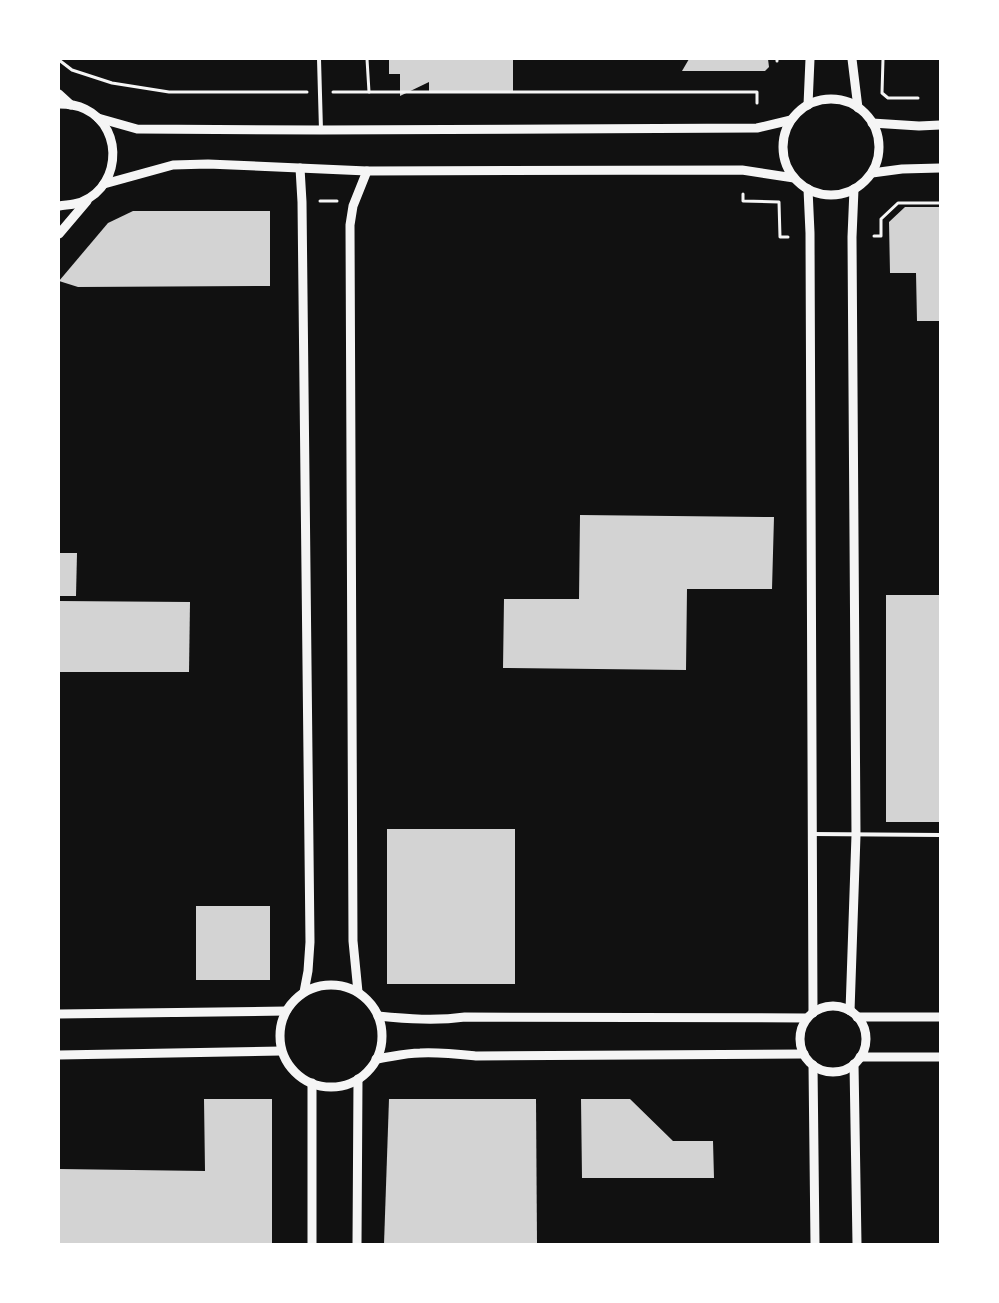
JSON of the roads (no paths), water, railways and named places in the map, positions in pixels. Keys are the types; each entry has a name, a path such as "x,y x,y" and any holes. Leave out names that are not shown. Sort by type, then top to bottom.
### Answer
{"street":[{"path":"808,105 810,59"},
{"path":"852,59 858,108"},
{"path":"59,94 71,104"},
{"path":"833,99 847,102 866,114 872,123 877,135 879,148 877,161 872,173 854,189 840,194 823,194 808,189 794,178 786,165 783,149 785,134 791,120 808,105 820,100 833,99"},
{"path":"59,104 71,104 86,109 98,118 112,142 114,157 111,171 104,184 89,198 59,234"},
{"path":"98,118 137,129 321,130 757,128 791,120"},
{"path":"872,123 919,126 940,125"},
{"path":"104,184 174,165 208,164 367,171 742,170 794,178"},
{"path":"300,168 302,202 310,942 304,992"},
{"path":"872,173 902,169 940,168"},
{"path":"358,992 353,941 350,225 353,206 367,171"},
{"path":"808,189 810,233 812,834 810,1016"},
{"path":"850,1011 856,834 852,237 854,189"},
{"path":"59,206 75,204 89,198"},
{"path":"317,986 345,986 358,992 370,1002 378,1016 382,1030 381,1045 376,1059 369,1070 358,1079 343,1085 328,1087 312,1083 299,1076 288,1065 279,1038 281,1024 286,1011 294,1000 304,992 317,986"},
{"path":"831,1006 841,1007 857,1017 863,1026 866,1036 865,1047 857,1060 844,1069 833,1072 813,1065 804,1054 800,1036 802,1027 810,1016 821,1008 831,1006"},
{"path":"59,1014 286,1011"},
{"path":"378,1016 423,1020 446,1020 465,1017 810,1016"},
{"path":"857,1017 940,1017"},
{"path":"59,1055 282,1051"},
{"path":"376,1059 420,1053 476,1056 804,1054"},
{"path":"857,1060 940,1057"},
{"path":"857,1060 857,1244"},
{"path":"813,1065 815,1244"},
{"path":"358,1079 358,1244"},
{"path":"312,1083 312,1244"}],"lane":[{"path":"319,59 321,130"},
{"path":"812,834 940,835"}]}
